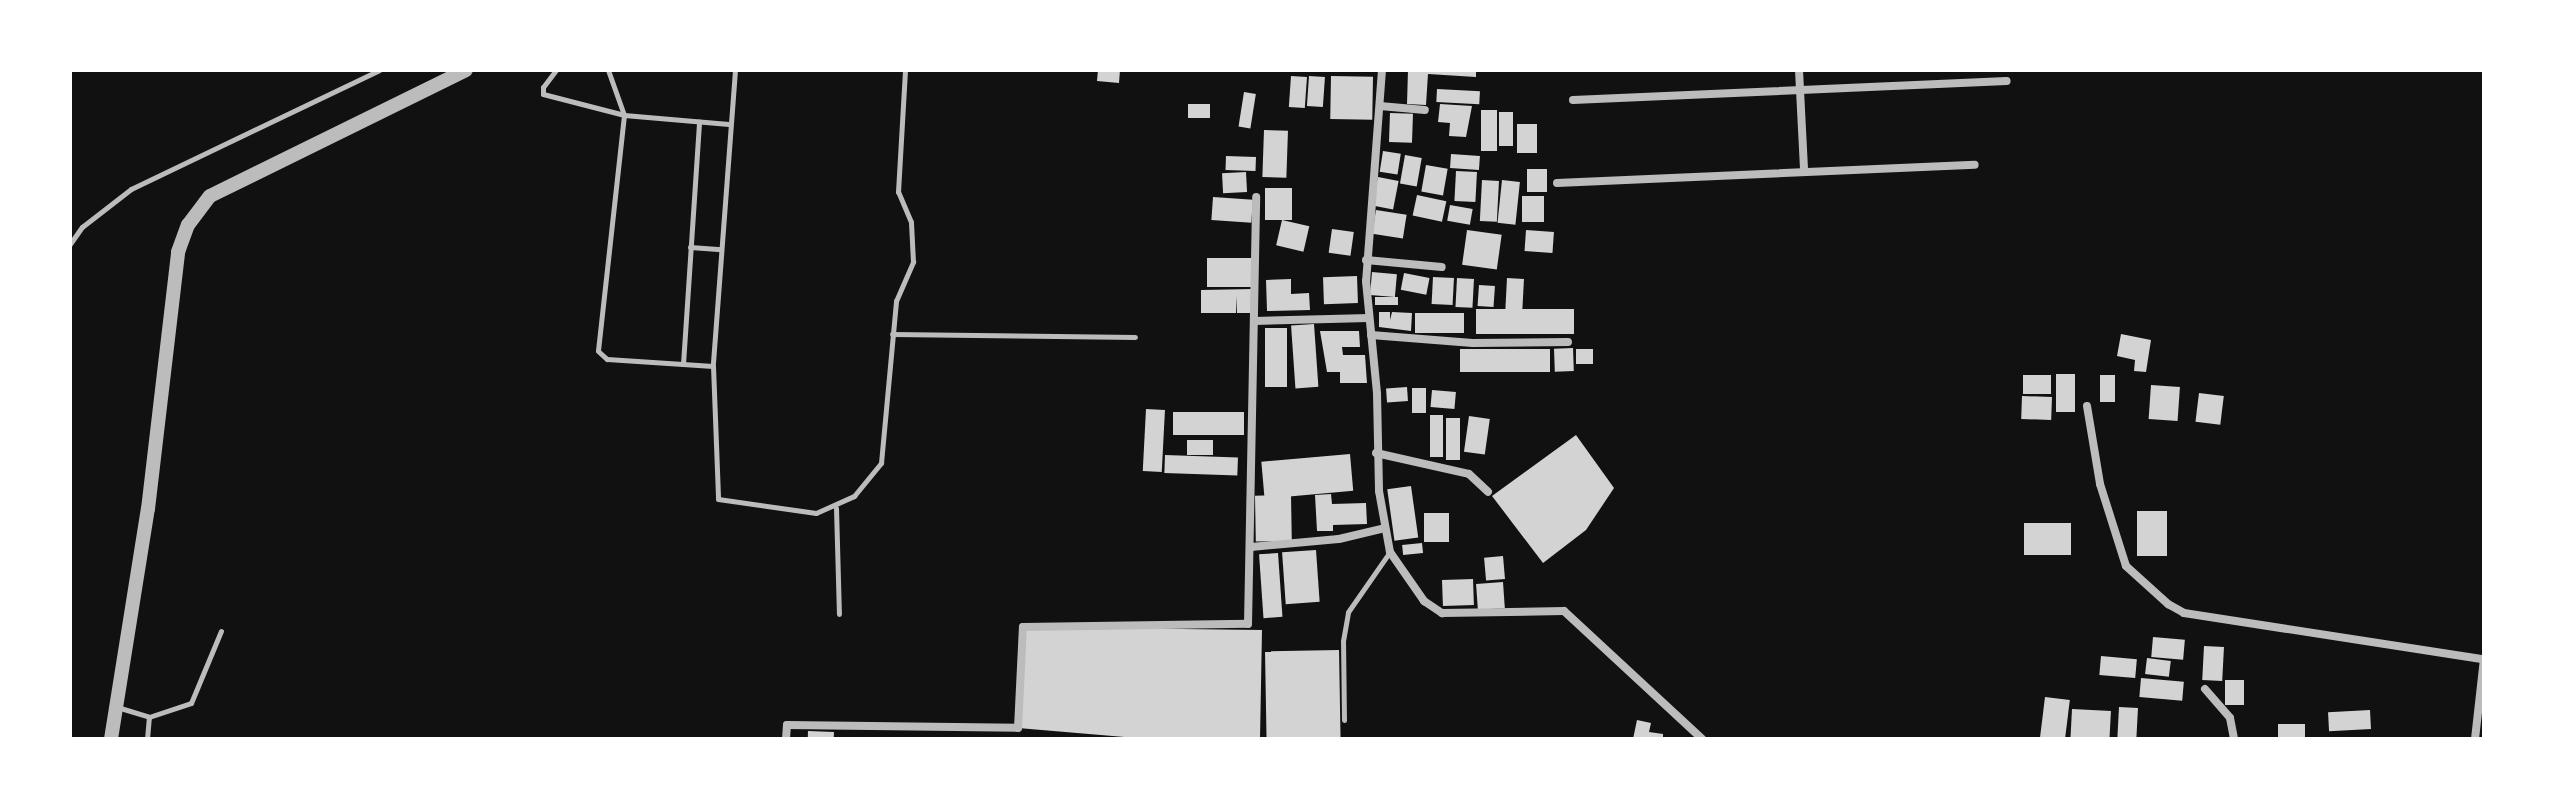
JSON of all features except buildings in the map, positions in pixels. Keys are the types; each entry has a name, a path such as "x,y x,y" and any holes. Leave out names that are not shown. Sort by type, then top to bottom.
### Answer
{"street":[{"path":"111,739 148,509 178,252 198,208 222,190 466,70"},
{"path":"1382,70 1366,260 1376,453 1390,552 1424,601 1442,613 1564,611 1705,739"},
{"path":"1799,70 1804,169"},
{"path":"1573,100 2007,81"},
{"path":"1380,106 1425,110"},
{"path":"1557,183 1804,169 1975,165"},
{"path":"786,738 787,725 1018,728 1023,627 1248,624 1256,197"},
{"path":"1366,260 1442,267"},
{"path":"1255,321 1369,318"},
{"path":"1371,335 1473,343 1568,342"},
{"path":"2087,406 2100,484 2126,566 2168,604 2184,613 2482,659 2475,739"},
{"path":"1376,453 1456,469 1488,492"},
{"path":"1251,547 1339,539 1385,528"},
{"path":"2205,689 2230,718 2234,739"}],"lane":[{"path":"70,244 82,227 131,189 379,70"},
{"path":"556,70 543,87 543,94 624,115 729,124"},
{"path":"608,70 624,115 598,351 607,359 713,366"},
{"path":"735,70 713,366 718,499 816,513 836,508 871,481 881,463 896,301 913,262 911,222 898,192 905,70"},
{"path":"683,364 699,122"},
{"path":"690,247 721,249"},
{"path":"892,334 1135,337"},
{"path":"836,508 839,614"},
{"path":"1344,720 1343,641 1348,612 1390,552"},
{"path":"116,706 149,717 191,703 221,631"},
{"path":"147,739 149,717"}]}
